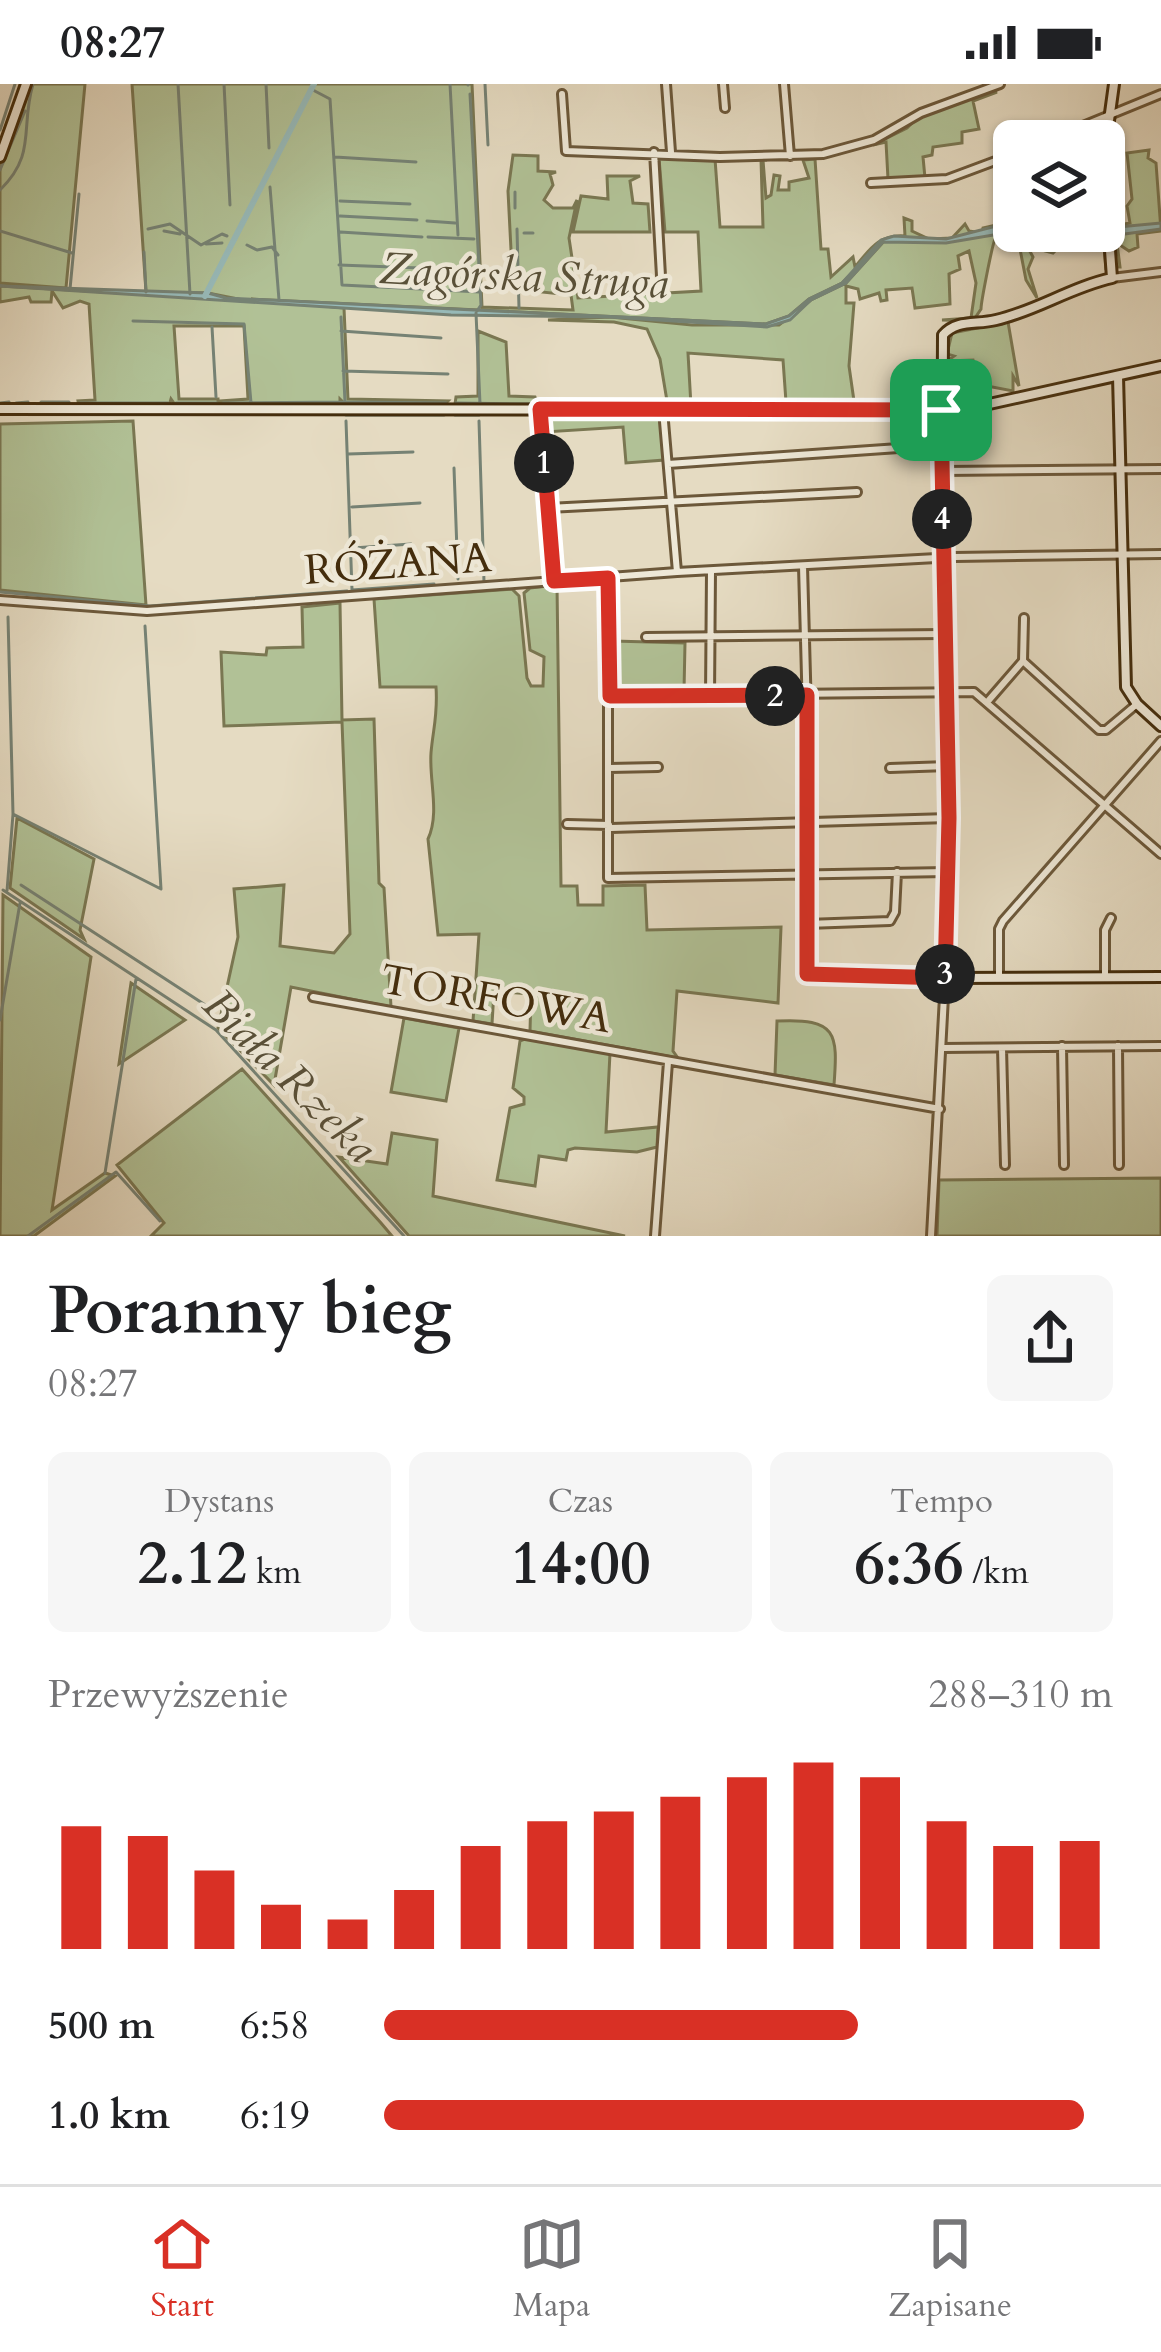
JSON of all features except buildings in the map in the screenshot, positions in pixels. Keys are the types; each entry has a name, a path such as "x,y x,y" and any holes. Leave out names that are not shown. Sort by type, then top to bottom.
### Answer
{"street":[{"path":"0,157 26,84"},
{"path":"666,84 671,153"},
{"path":"723,84 725,108"},
{"path":"784,84 790,156"},
{"path":"562,94 566,151 790,156 874,140 921,113 1000,84"},
{"path":"1112,120 1114,84"},
{"path":"1098,120 1161,94"},
{"path":"653,152 661,277"},
{"path":"871,183 947,179 993,162"},
{"path":"1110,252 1112,278"},
{"path":"931,1236 949,818 942,557 943,335 950,327 1005,318 1078,285 1161,272"},
{"path":"0,409 941,410 983,407 1161,366"},
{"path":"1118,376 1126,687 1161,726"},
{"path":"540,409 554,581"},
{"path":"663,410 676,572"},
{"path":"668,464 942,445"},
{"path":"942,471 1161,469"},
{"path":"548,508 857,492"},
{"name":"RÓŻANA","path":"0,600 147,611 942,557 1161,554"},
{"path":"803,566 810,824 807,974 1161,977"},
{"path":"710,697 711,572"},
{"path":"608,578 608,878 948,872"},
{"path":"989,700 1023,661 1024,618"},
{"path":"646,637 944,634"},
{"path":"1023,661 1102,731 1137,704"},
{"path":"610,696 974,692 989,700 1161,854"},
{"path":"999,978 1003,921 1161,741"},
{"path":"890,768 948,766"},
{"path":"610,768 658,767"},
{"path":"567,824 810,824 949,818"},
{"path":"807,924 890,921 895,912 897,872"},
{"path":"1105,977 1105,930 1111,918"},
{"name":"TORFOWA","path":"313,997 940,1109"},
{"path":"1062,1046 1064,1165"},
{"path":"1118,1046 1119,1166"},
{"path":"942,1048 1161,1046"},
{"path":"1002,1048 1005,1166"},
{"path":"655,1236 668,1061"}],"green space":[{"path":"29,84 85,84 66,288 0,283 0,164"},
{"path":"132,84 472,84 482,307 573,310 571,295 513,289 508,191 513,155 538,156 538,171 556,172 550,174 553,185 544,200 553,208 573,208 577,200 569,238 578,298 701,291 698,232 665,232 659,158 665,156 715,159 720,227 763,227 761,159 767,160 763,160 766,198 771,195 774,175 780,176 778,190 789,190 789,182 809,178 803,160 815,159 821,249 828,249 831,277 853,257 855,267 887,238 842,283 809,299 789,316 766,324 251,299 344,308 348,399 448,401 443,406 347,406 340,399 340,406 221,406 221,401 248,399 244,326 174,326 179,399 218,399 218,406 176,406 171,399 169,406 79,406 78,401 95,400 89,304 80,301 63,308 52,291 51,302 31,302 29,297 0,302 0,286 243,300 208,293 146,292"},
{"path":"997,92 973,101 979,129 962,132 962,143 933,147 932,155 923,157 925,178 888,179 886,142 873,145 907,128 920,115"},
{"path":"1149,150 1148,158 1156,163 1161,231 1137,234 1138,247 1129,251 1125,224 1130,223 1127,206 1132,199 1127,153"},
{"path":"607,176 640,176 630,181 633,203 648,204 650,232 573,232 581,196 608,199"},
{"path":"904,218 912,221 912,231 929,239 952,238 965,224 969,231 982,233 983,228 993,226 981,309 973,321 942,320 971,318 976,283 969,251 958,256 960,269 949,274 950,304 915,308 912,288 886,290 887,300 881,301 879,293 860,299 858,289 846,286 846,303 854,303 849,366 854,401 897,405 769,405 786,402 783,360 688,353 691,406 668,407 660,359 647,329 614,322 548,320 610,317 692,325 779,325 811,300 846,283 887,238 905,236"},
{"path":"1021,252 1030,252 1033,257 1028,269 1037,298 1026,280"},
{"path":"1008,322 1019,386 1013,376 1013,391 966,382 976,379 973,360 947,361 954,356 947,354 952,333"},
{"path":"478,331 506,342 509,396 535,397 538,405 455,404 456,397 478,396"},
{"path":"544,418 661,418 664,460 626,463 623,427 545,432"},
{"path":"133,421 146,605 0,590 0,424"},
{"path":"557,585 561,886 577,886 578,905 603,905 603,886 645,885 647,930 781,927 778,1003 677,991 673,1051 678,1058 530,1031 531,994 494,991 492,1024 473,1021 479,934 438,935 428,839 433,819 436,687 380,687 374,599 512,589 519,596 527,678 531,686 543,686 544,657 530,650 524,593"},
{"path":"340,603 342,720 374,719 379,883 384,888 391,1007 291,987 274,1085 218,1028 238,937 234,889 284,885 280,946 334,953 350,934 342,722 224,726 221,652 266,655 267,648 303,647 302,607"},
{"path":"613,641 685,643 684,691 613,692"},
{"path":"17,818 94,859 80,930 84,939 10,888"},
{"path":"3,895 91,957 52,1210 105,1173 115,1176 34,1236 0,1236"},
{"path":"131,983 185,1020 119,1064"},
{"path":"404,1018 459,1028 446,1101 391,1092"},
{"path":"777,1021 812,1022 830,1032 834,1085 775,1075"},
{"path":"527,1038 610,1053 606,1132 658,1127 657,1147 637,1152 575,1148 568,1150 566,1160 539,1156 535,1186 497,1180 510,1108 524,1104 524,1097 513,1088 520,1041"},
{"path":"242,1069 392,1236 151,1236 164,1223 117,1165"},
{"path":"392,1133 437,1140 433,1196 625,1236 409,1236 339,1157 387,1164"},
{"path":"1161,1178 1161,1236 937,1236 939,1180"}],"water":[{"path":"1161,223 1161,229 1125,234 1125,226"},
{"path":"993,227 993,235 946,243 883,242 846,283 811,300 790,320 767,327 610,317 451,315 0,286 766,324 789,316 809,299 842,283 881,240 894,236 946,239"}],"waterway":[{"path":"0,130 15,84"},
{"path":"0,190 23,152 33,84"},
{"path":"178,84 190,294"},
{"path":"224,84 230,205"},
{"path":"266,84 269,148"},
{"path":"205,296 314,84"},
{"name":"Zagórska Struga","path":"450,84 458,235"},
{"path":"485,84 488,145"},
{"name":"Zagórska Struga","path":"311,89 330,99 342,285 480,292"},
{"name":"Zagórska Struga","path":"470,94 481,305 477,311"},
{"path":"0,170 25,111"},
{"path":"335,157 416,162"},
{"path":"270,187 279,300"},
{"path":"515,192 515,208"},
{"path":"70,289 79,194"},
{"path":"340,201 410,204"},
{"path":"340,216 417,220"},
{"name":"Zagórska Struga","path":"427,221 455,223"},
{"path":"148,229 170,224 201,245 227,236"},
{"name":"Zagórska Struga","path":"517,229 519,308"},
{"path":"0,231 72,253"},
{"path":"164,231 180,234"},
{"name":"Zagórska Struga","path":"340,232 422,237"},
{"name":"Zagórska Struga","path":"524,233 533,233"},
{"name":"Zagórska Struga","path":"428,237 474,239"},
{"path":"206,244 222,243"},
{"path":"247,245 257,250 272,247 278,255"},
{"path":"144,252 146,292"},
{"name":"Zagórska Struga","path":"339,265 420,268"},
{"name":"Zagórska Struga","path":"476,313 480,404"},
{"path":"341,317 345,402 446,403"},
{"path":"133,321 244,324 251,403"},
{"path":"212,327 216,397"},
{"path":"341,331 441,338"},
{"path":"343,371 448,374"},
{"path":"0,403 9,402"},
{"path":"16,403 28,402"},
{"path":"41,402 69,402"},
{"path":"223,403 345,402"},
{"path":"80,403 168,403"},
{"path":"176,403 217,403"},
{"path":"456,403 538,404"},
{"path":"545,404 657,403"},
{"path":"675,403 691,404"},
{"path":"696,404 713,404"},
{"path":"722,404 750,404"},
{"path":"346,415 444,415"},
{"path":"455,415 479,415"},
{"path":"346,421 352,590 434,584"},
{"path":"479,421 484,582"},
{"path":"348,454 413,452"},
{"path":"454,468 458,579"},
{"path":"352,507 420,503"},
{"path":"353,548 411,544"},
{"path":"0,592 150,606 347,591"},
{"path":"7,891 13,814 8,617"},
{"path":"13,814 161,889 145,626"},
{"path":"21,885 213,1010"},
{"name":"Biała Rzeka","path":"3,890 216,1030 404,1236"},
{"path":"0,1020 20,903"},
{"path":"105,1173 136,979"},
{"path":"28,1236 116,1172 160,1221"}],"route":[{"path":"540,409 941,410 949,818 945,978 807,974 807,695 610,696 608,578 554,581 540,409"}]}
